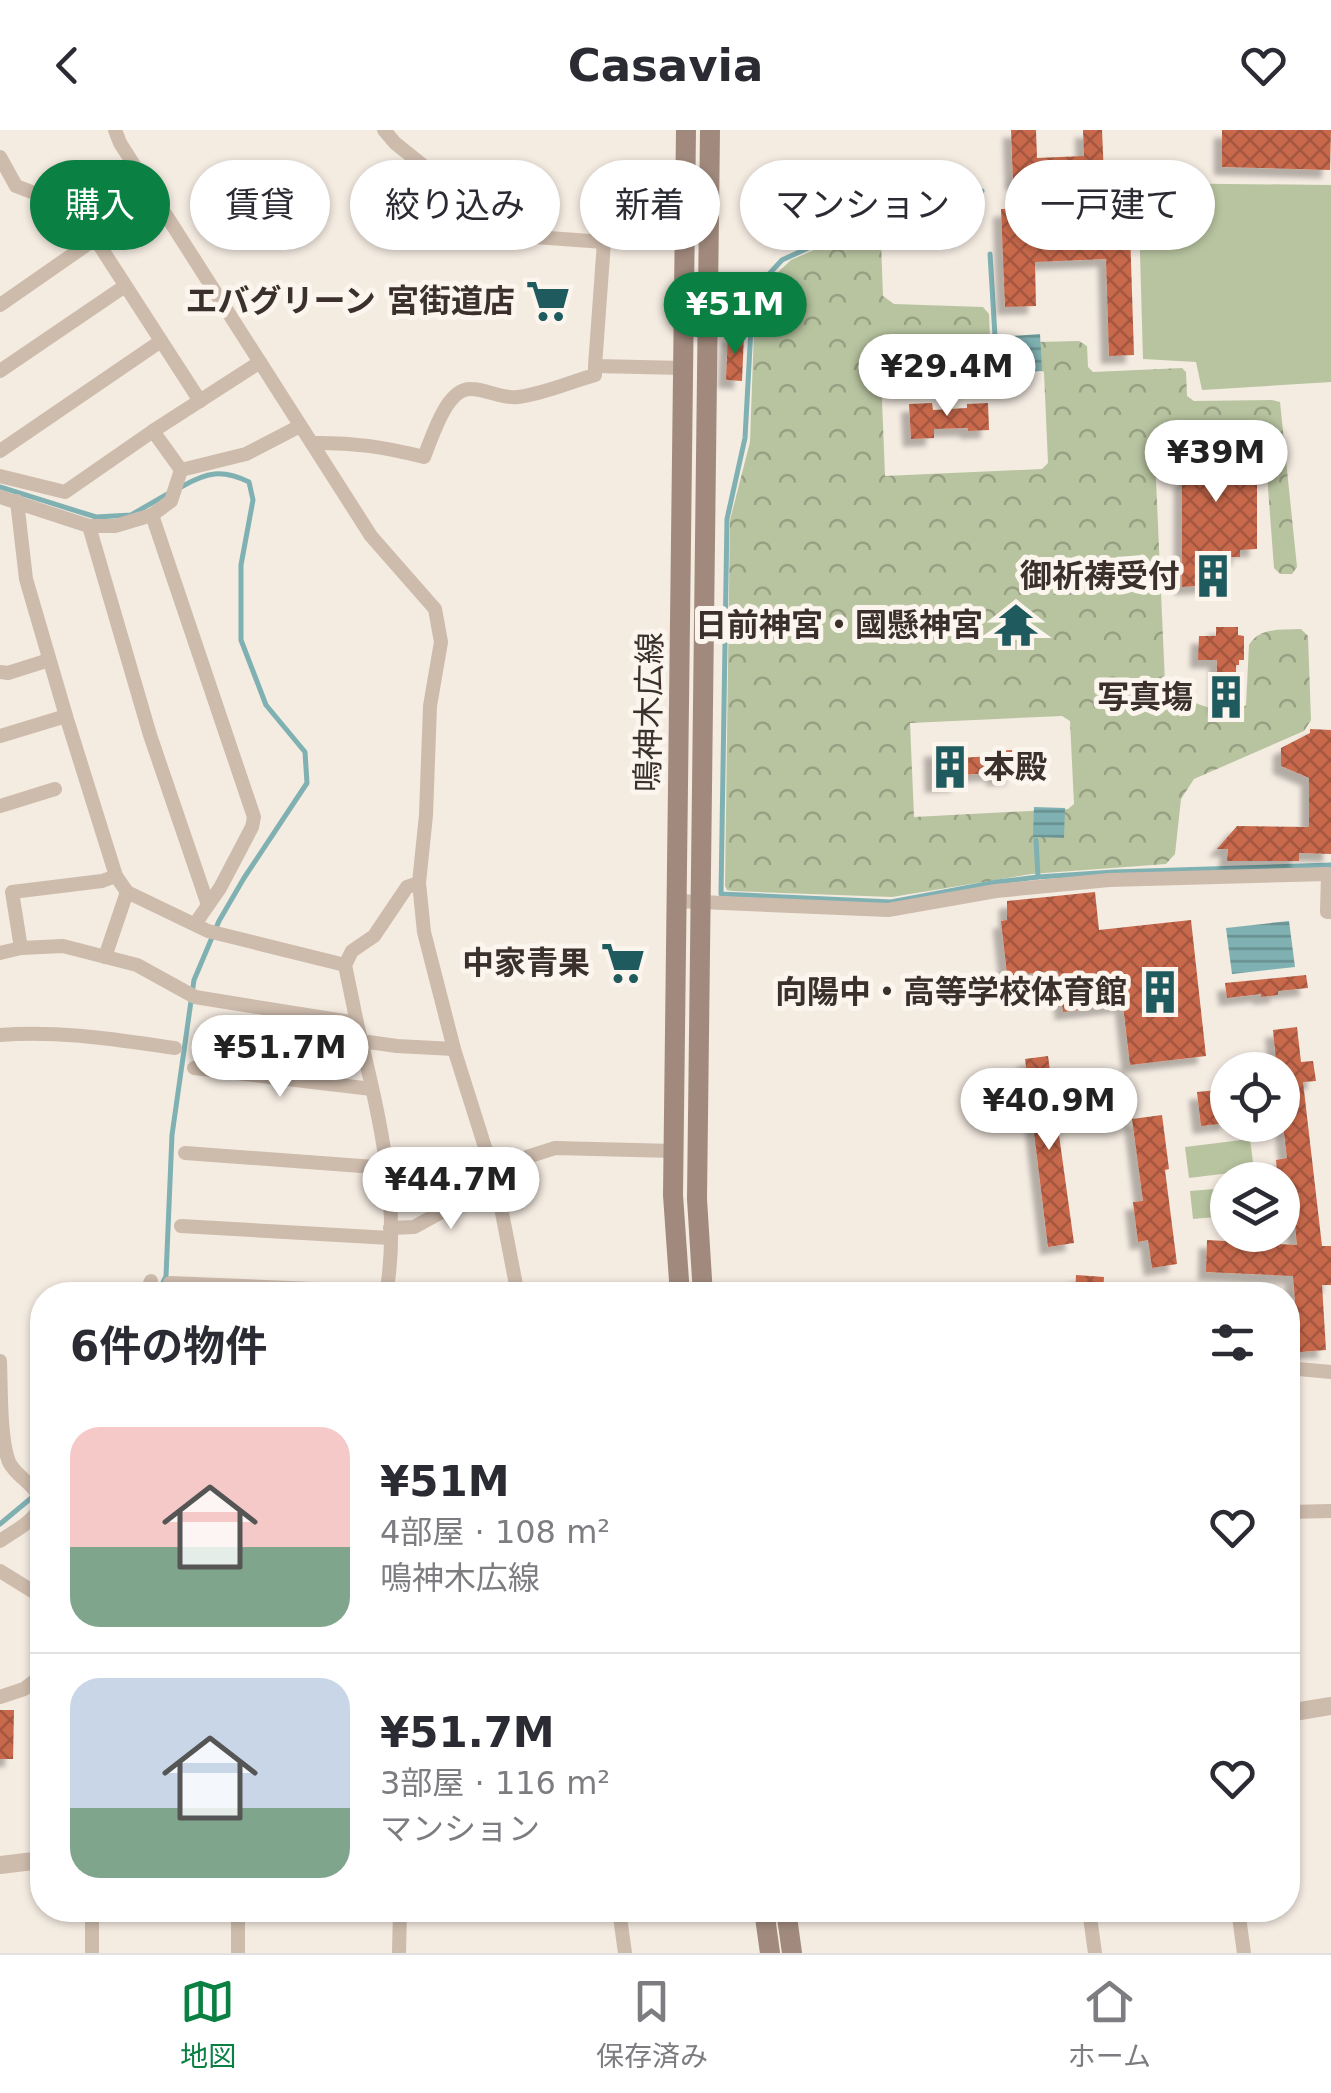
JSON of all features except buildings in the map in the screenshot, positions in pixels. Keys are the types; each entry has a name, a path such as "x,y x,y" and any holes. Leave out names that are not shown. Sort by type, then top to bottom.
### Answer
{"main road":[{"name":"鳴神木広線","path":"679,1282 674,1151 686,130"},
{"name":"鳴神木広線","path":"702,1282 697,1199 710,130"},
{"path":"766,1922 770,1953"},
{"path":"788,1922 792,1953"}],"street":[{"path":"115,130 371,536 435,609 441,642 430,706 419,883 424,932 454,1049 495,1177 515,1282"},
{"path":"312,443 349,442 424,457 446,405 460,390 472,388 516,398 594,375 604,242 520,236 491,220 394,143 384,130"},
{"path":"0,157 16,186 30,191"},
{"path":"0,305 79,250"},
{"path":"102,250 200,401"},
{"path":"0,372 125,286"},
{"path":"0,451 162,341"},
{"path":"0,476 65,492 260,362"},
{"path":"596,366 684,368"},
{"path":"181,470 246,454 300,426"},
{"path":"153,431 181,470"},
{"path":"0,497 88,526 115,526 152,515 171,501 181,470"},
{"path":"17,501 26,579 116,876 128,892 208,931 345,965"},
{"path":"152,515 254,817 220,888 195,924"},
{"path":"88,526 150,735 208,905"},
{"path":"0,672 49,660"},
{"path":"0,736 66,716"},
{"path":"0,806 54,789"},
{"path":"677,901 888,910 996,891 1109,880 1328,874 1331,912"},
{"path":"21,948 12,892 116,876"},
{"path":"388,1282 388,1168 345,965 352,951 374,936 407,888 419,883"},
{"path":"105,957 128,892"},
{"path":"0,953 63,946 137,966 195,997 357,1023"},
{"path":"0,1036 26,1033 175,1048"},
{"path":"361,1041 454,1049"},
{"path":"194,1068 372,1089"},
{"path":"181,1226 390,1233 414,1227 526,1156 555,1148 674,1151"},
{"path":"185,1154 388,1168"},
{"path":"0,1361 8,1462 30,1485"},
{"path":"1300,1369 1331,1372"},
{"path":"1300,1512 1331,1511"},
{"path":"0,1542 30,1520"},
{"path":"0,1571 30,1590"},
{"path":"0,1697 30,1685"},
{"path":"1300,1711 1331,1706"},
{"path":"0,1865 30,1861"},
{"path":"92,1922 92,1953"},
{"path":"238,1922 238,1953"},
{"path":"399,1953 400,1922"},
{"path":"621,1922 625,1953"},
{"path":"1090,1922 1094,1953"},
{"path":"1240,1922 1244,1953"}],"green space":[{"path":"1215,184 1331,185 1331,382 1202,390 1196,362 1143,359 1140,250 1215,250"},
{"name":"日前神宮・國懸神宮","path":"814,250 881,250 883,296 894,304 983,307 989,314 990,339 995,343 1079,341 1087,346 1088,367 1093,372 1182,368 1186,372 1187,396 1194,401 1280,402 1297,567 1292,574 1280,574 1274,568 1264,434 1260,428 1157,431 1154,435 1165,683 1199,704 1238,712 1246,705 1249,645 1265,632 1301,629 1308,636 1311,720 1304,731 1194,779 1181,799 1175,854 1166,864 1031,874 892,897 727,890 730,520 750,442 754,330 775,275 791,260","holes":["1036,368 1044,372 1048,463 1042,469 885,476 881,375","1062,716 1070,721 1074,804 1068,809 914,817 910,723"]},
{"path":"1250,1142 1253,1162 1210,1162 1210,1175 1189,1178 1185,1147"},
{"path":"1210,1189 1210,1218 1193,1219 1190,1191"}],"water":[{"path":"1040,334 1042,371 1014,373 1012,336"},
{"path":"1034,807 1065,808 1064,838 1033,837"},
{"path":"1289,921 1295,967 1232,974 1226,928"}],"waterway":[{"path":"804,250 782,260 769,274 751,328 745,438 727,519 721,894 891,902 1038,877"},
{"path":"990,254 995,336 1010,339"},
{"path":"163,1282 172,1135 194,980 219,921 307,783 305,752 266,705 241,640 241,565 253,500 249,482 215,474 181,487"},
{"path":"0,487 96,517 131,515 171,492"},
{"path":"1036,840 1038,877 1331,865"},
{"path":"0,1524 30,1499"}],"place":[{"name":"エバグリーン 宮街道店","path":"548,301"},
{"name":"御祈祷受付","path":"1213,576"},
{"name":"日前神宮・國懸神宮","path":"1016,625"},
{"name":"写真塲","path":"1226,697"},
{"name":"本殿","path":"950,767"},
{"name":"中家青果","path":"623,963"},
{"name":"向陽中・高等学校体育館","path":"1160,992"}]}
